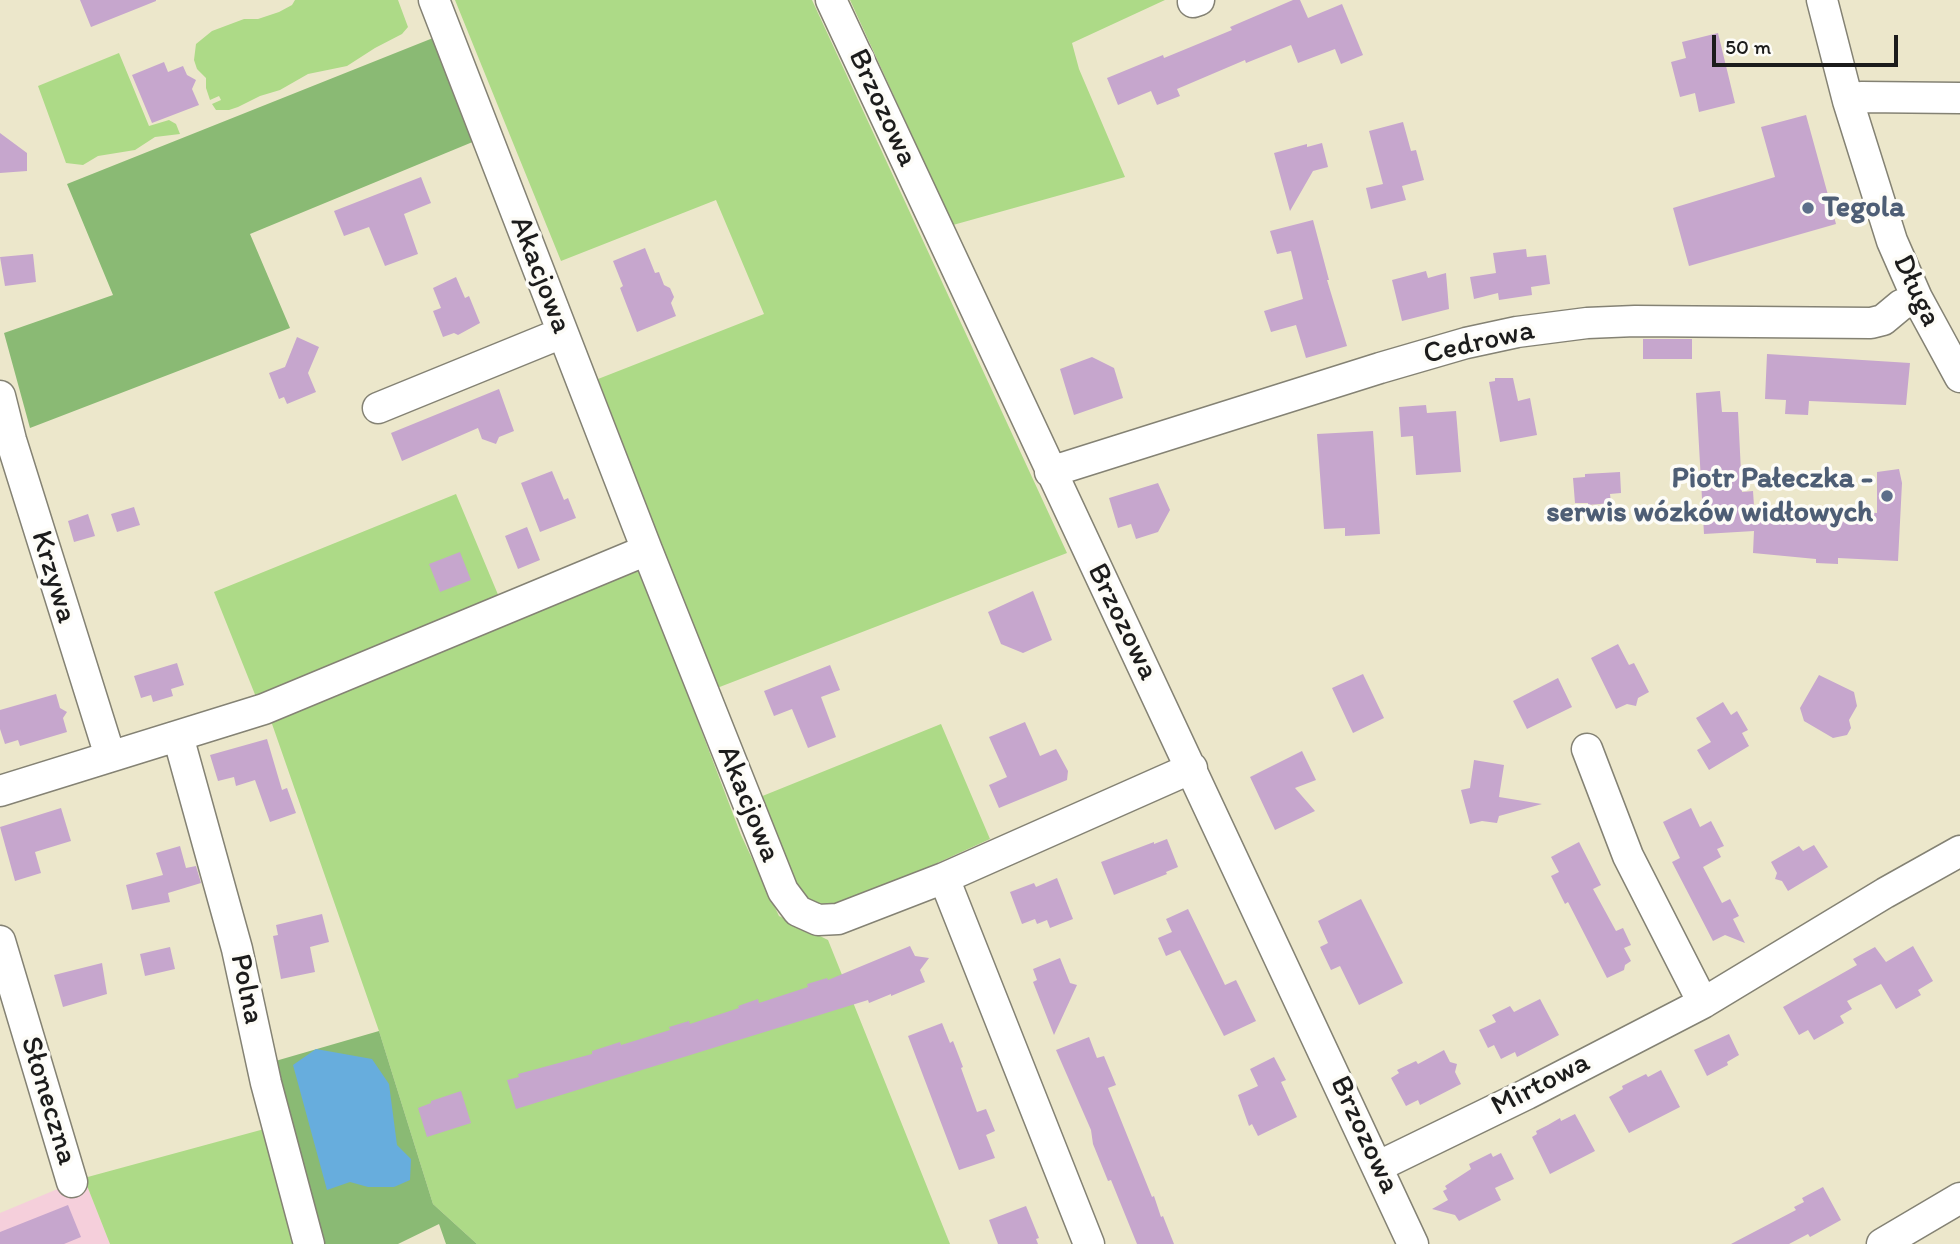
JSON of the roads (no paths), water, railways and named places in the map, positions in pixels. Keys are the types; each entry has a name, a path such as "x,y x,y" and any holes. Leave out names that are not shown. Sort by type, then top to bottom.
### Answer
{"street":[{"name":"Akacjowa","path":"434,0 646,550 783,891 798,911 818,920 838,919 944,878 1192,768"},
{"name":"Brzozowa","path":"831,0 1413,1244"},
{"name":"Długa","path":"1822,0 1848,101 1882,213 1917,298 1960,377"},
{"path":"1848,101 1861,97 1960,98"},
{"name":"Cedrowa","path":"1050,472 1380,368 1466,343 1517,332 1587,323 1635,321 1871,323 1883,320 1901,305 1917,298"},
{"path":"378,408 562,333"},
{"name":"Krzywa","path":"0,396 15,453 110,756"},
{"path":"0,791 264,709 646,550"},
{"name":"Polna","path":"178,736 237,949 266,1083 309,1244"},
{"path":"1587,749 1628,856 1703,1003"},
{"name":"Mirtowa","path":"1378,1166 1527,1094 1703,1003 1960,850"},
{"path":"944,878 1089,1244"},
{"name":"Słoneczna","path":"0,941 72,1182"},
{"path":"1882,1244 1960,1198"}],"water":[{"path":"316,1049 372,1059 389,1084 397,1145 411,1159 410,1180 394,1187 368,1187 350,1182 327,1190 293,1065"}],"place":[{"name":"Tegola","path":"1808,208"},
{"name":"Piotr Pałeczka - serwis wózków widłowych","path":"1887,496"}]}
